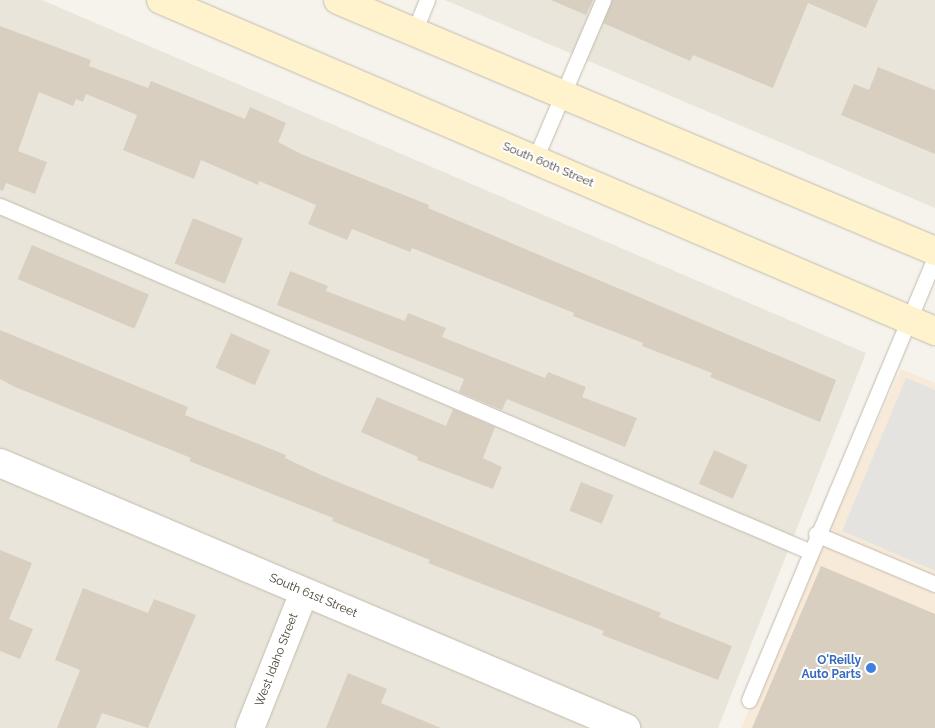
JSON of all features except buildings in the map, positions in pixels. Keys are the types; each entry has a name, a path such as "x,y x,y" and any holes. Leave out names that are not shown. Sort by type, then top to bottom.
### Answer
{"main road":[{"name":"South 60th Street","path":"161,0 935,331"},
{"path":"338,0 935,251"}],"street":[{"name":"South 61st Street","path":"0,463 626,728"},
{"name":"West Idaho Street","path":"250,728 304,592"}],"lane":[{"path":"414,32 427,0"},
{"path":"534,160 603,0"},
{"path":"0,206 809,551"},
{"path":"749,700 816,534 935,257"},
{"path":"816,534 935,584"}],"shaded area":[{"path":"0,0 42,0 866,353 718,728 0,728"},
{"path":"445,0 935,0 935,208"},
{"path":"901,369 935,383 935,728 741,728"},
{"path":"906,378 935,390 935,571 842,531"}],"place":[{"name":"O'Reilly Auto Parts","path":"871,668"}]}
